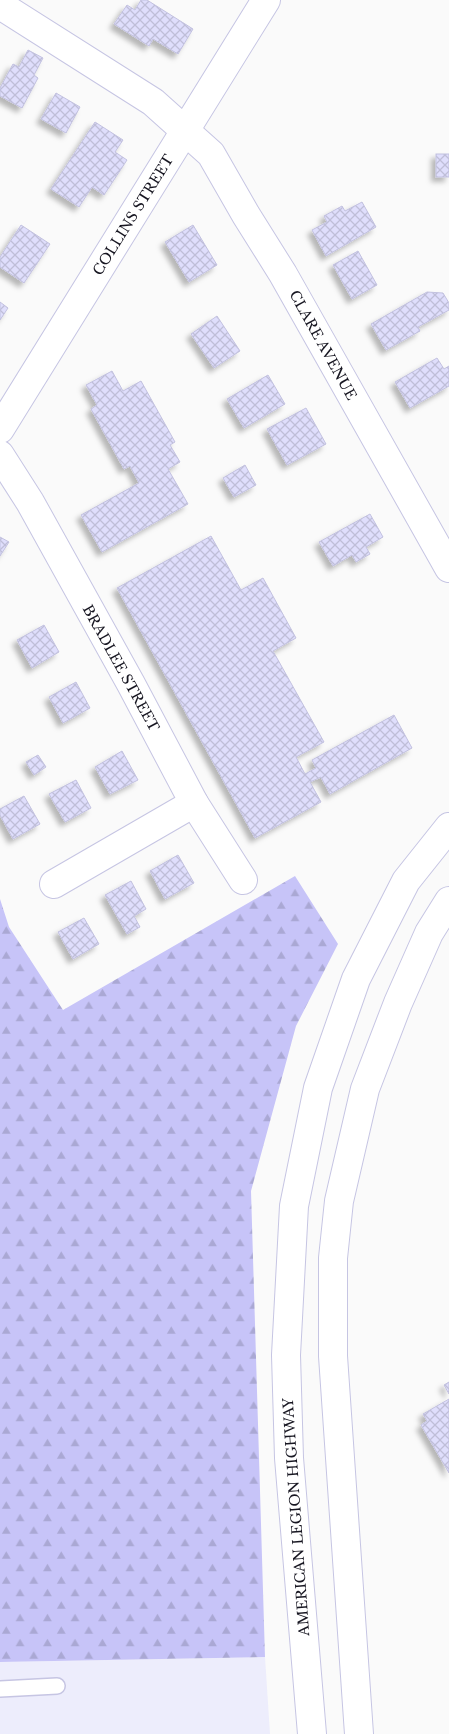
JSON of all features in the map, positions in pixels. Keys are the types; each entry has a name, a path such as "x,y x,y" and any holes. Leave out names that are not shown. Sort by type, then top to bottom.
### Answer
{"street":[{"name":"COLLINS STREET","path":"0,429 266,0"},
{"name":"CLARE AVENUE","path":"0,5 153,102 211,154 246,215 284,274 449,568"},
{"name":"BRADLEE STREET","path":"0,455 30,502 131,684 194,803 243,880"},
{"path":"54,884 194,803"},
{"name":"AMERICAN LEGION HIGHWAY","path":"312,1734 289,1458 286,1355 294,1206 318,1088 356,979 406,881 449,827"},
{"path":"358,1734 333,1356 333,1258 338,1201 365,1089 398,1002 429,933 449,901"}],"lane":[{"path":"0,1689 57,1686"}],"shaded area":[{"path":"265,1657 270,1734 0,1734 0,1662"}],"green space":[{"path":"295,876 338,944 296,1026 251,1191 265,1657 0,1662 0,899 9,927 63,1010"}],"building":[{"path":"141,0 147,0 193,29 178,54 153,39 149,46 114,24 127,5 135,10"},
{"path":"28,50 43,58 34,75 38,78 22,108 0,96 0,88 13,64 19,67"},
{"path":"56,93 80,107 66,133 41,119"},
{"path":"95,122 123,140 115,152 127,160 104,195 92,187 79,207 51,189"},
{"path":"436,154 449,154 449,177 436,177"},
{"path":"362,202 376,227 326,256 312,230 327,222 324,216 342,206 345,211"},
{"path":"21,225 50,244 24,283 0,267 0,257"},
{"path":"193,225 217,265 189,282 165,242"},
{"path":"358,251 377,285 352,299 333,265"},
{"path":"427,292 443,293 449,303 449,310 418,327 420,331 386,350 371,324"},
{"path":"0,302 8,308 0,320"},
{"path":"217,316 240,351 214,368 191,334"},
{"path":"437,358 444,369 449,366 449,386 410,408 395,382"},
{"path":"112,371 123,391 141,381 175,442 170,445 180,462 168,469 188,504 102,552 81,515 139,483 130,466 124,469 91,409 97,405 86,385"},
{"path":"268,375 285,404 244,428 227,399"},
{"path":"306,408 326,444 287,465 267,429"},
{"path":"245,465 256,485 234,497 223,478"},
{"path":"370,514 383,537 366,547 370,554 356,562 352,555 333,566 319,542"},
{"path":"211,536 241,590 263,578 296,638 273,651 324,742 296,757 305,774 316,768 312,760 394,715 412,748 330,794 321,777 310,782 321,802 255,838 117,588"},
{"path":"0,537 9,542 0,556"},
{"path":"44,625 59,652 32,668 17,640"},
{"path":"76,682 90,708 63,723 49,697"},
{"path":"122,751 138,780 110,794 95,767"},
{"path":"38,755 46,767 34,775 26,762"},
{"path":"76,780 91,808 65,822 49,794"},
{"path":"24,796 40,824 13,839 0,815 0,809"},
{"path":"178,855 194,883 165,899 150,871"},
{"path":"131,881 146,909 134,916 140,927 127,934 105,895"},
{"path":"84,918 99,944 73,959 58,932"},
{"path":"449,1382 449,1394 444,1385"},
{"path":"449,1399 449,1473 421,1425 427,1421 423,1414"}]}
